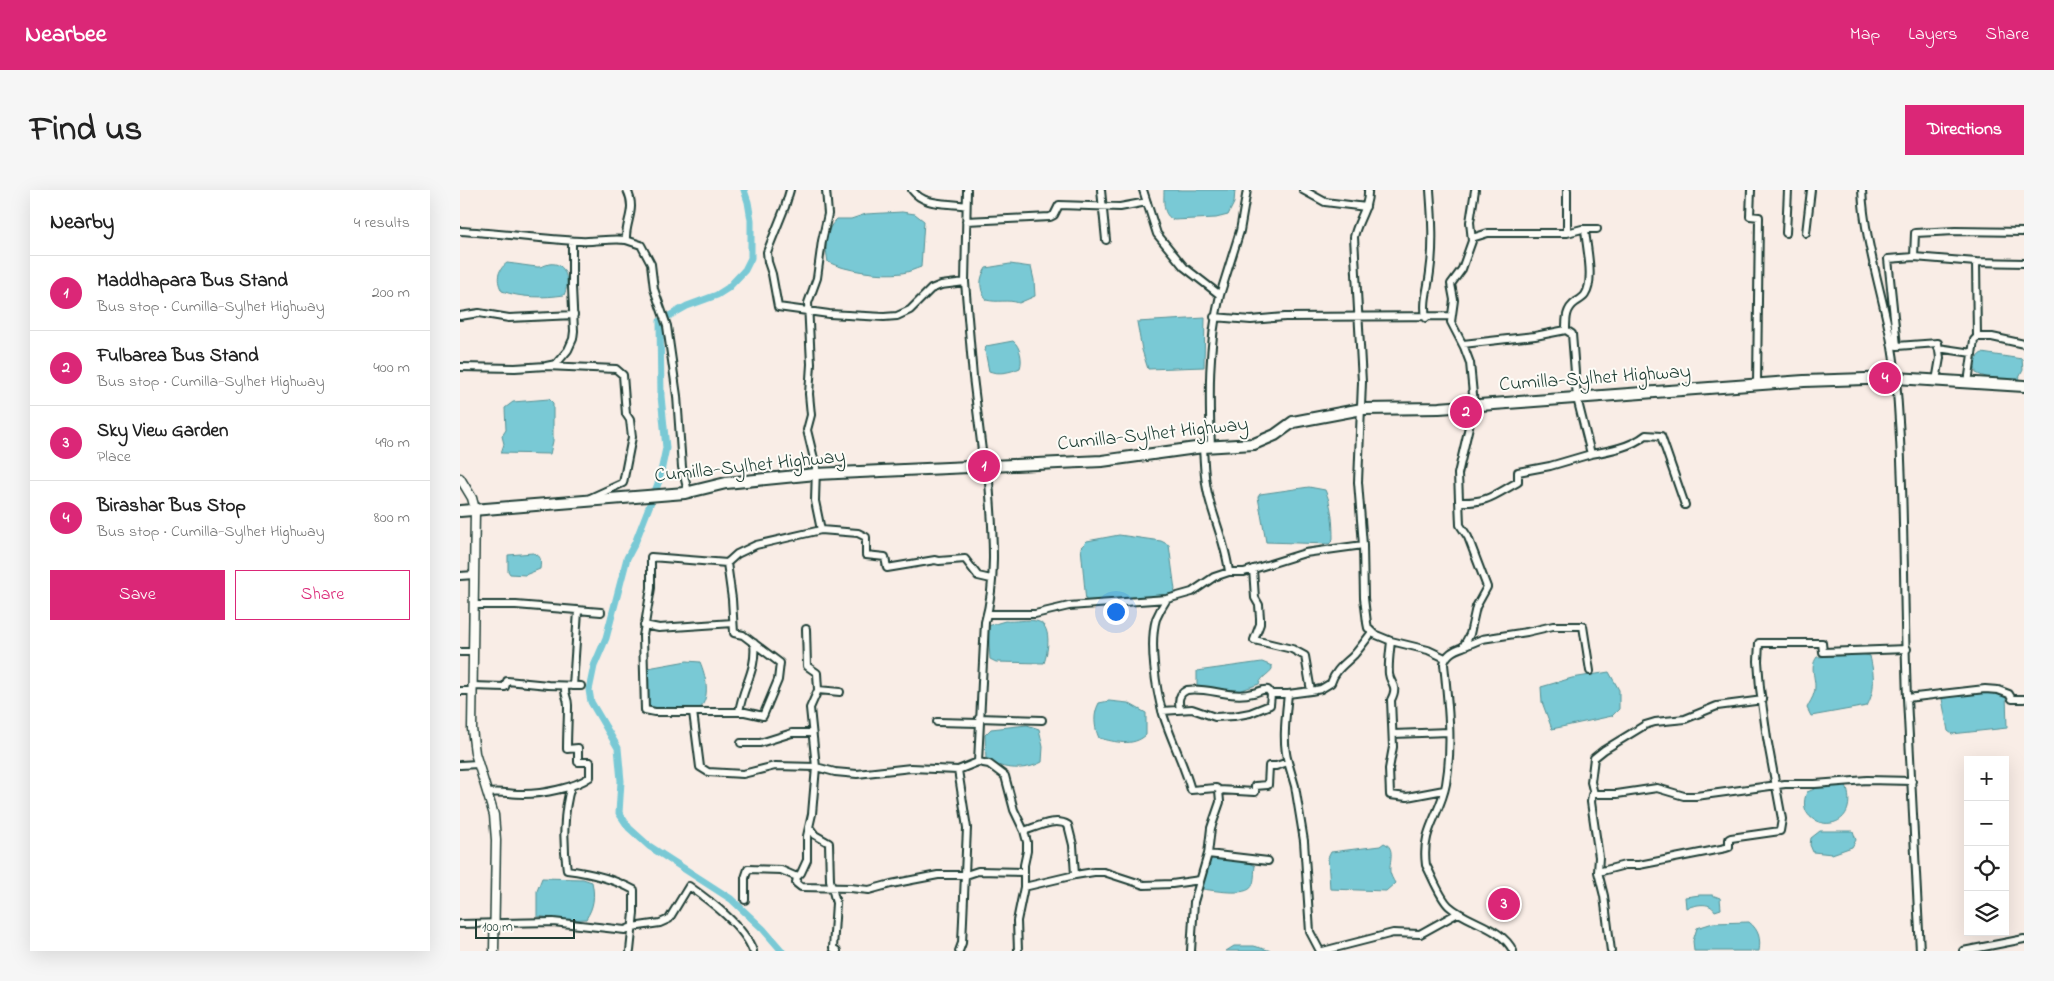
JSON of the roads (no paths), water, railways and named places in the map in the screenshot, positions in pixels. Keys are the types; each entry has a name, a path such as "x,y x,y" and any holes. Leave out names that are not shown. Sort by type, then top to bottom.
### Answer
{"highway":[{"name":"Cumilla-Sylhet Highway","path":"460,511 686,492 726,483 816,474 1102,461 1254,444 1275,434 1293,422 1362,409 1440,408 1757,384 1896,378 2024,386"}],"street":[{"path":"626,240 632,210 631,198 627,190"},
{"path":"790,190 786,207 767,252 778,308 884,318 897,316 910,310 931,289 942,285 966,282"},
{"path":"822,530 815,501 816,474 812,445 807,430 811,415 808,303 817,278 828,214 826,190"},
{"path":"912,190 918,196 932,202 966,206"},
{"path":"967,190 966,282 973,377 986,467 992,550 991,602 985,622 978,762"},
{"path":"1101,190 1106,240"},
{"path":"1143,190 1157,234 1184,267 1220,295"},
{"path":"1229,572 1226,553 1204,473 1207,448 1208,388 1214,318 1240,231 1247,190"},
{"path":"1302,190 1325,202 1366,207"},
{"path":"1368,190 1369,201 1361,215 1354,237 1360,317 1362,409 1358,482 1364,545 1365,611 1368,628 1372,632 1391,641 1428,650 1446,658"},
{"path":"1426,318 1424,306 1430,272 1432,232 1430,190"},
{"path":"1464,647 1470,634 1476,607 1487,587 1468,537 1460,525 1458,474 1474,405 1470,363 1463,344 1451,322 1454,300 1452,284 1462,270 1472,238 1470,222 1475,190"},
{"path":"1567,190 1567,233"},
{"path":"1751,190 1750,216 1759,217 1757,384"},
{"path":"1786,233 1788,190"},
{"path":"1806,233 1811,190"},
{"path":"1862,190 1863,219 1890,331 1896,378 1904,525 1908,698 1920,951"},
{"path":"966,221 1050,217 1054,215 1059,205 1120,207 1147,202"},
{"path":"1472,238 1488,233 1567,233 1585,229 1597,229"},
{"path":"1566,330 1567,313 1571,306 1585,296 1589,284 1590,267 1585,229"},
{"path":"460,231 572,241 626,240 640,244 644,248 651,264 654,289 662,310 669,342 677,396 682,467 686,492"},
{"path":"1914,257 1915,233 1955,231 2024,232"},
{"path":"546,366 556,364 572,344 574,315 572,241"},
{"path":"1936,380 1940,358 1938,343 1897,346 1888,259 1914,257 1976,262 2024,263"},
{"path":"1968,383 1974,340 1977,337 1976,262"},
{"path":"460,316 479,312 509,318 574,315"},
{"path":"1214,318 1251,320 1285,317 1426,318 1451,316"},
{"path":"1463,344 1535,336 1566,330 1572,334 1577,398 1591,454"},
{"path":"1977,337 1992,337 2024,344"},
{"path":"1938,348 1972,353"},
{"path":"460,367 515,368 546,366 616,369 623,375 626,414 630,420 632,437 623,483 597,493 586,500"},
{"path":"1459,502 1477,503 1487,499 1518,482 1518,472 1550,466 1626,445 1646,435 1661,436 1671,460 1685,505"},
{"path":"460,478 472,498 475,509 472,729 475,753 494,815 496,840 496,924 494,951"},
{"path":"727,564 734,633 742,635 780,663 778,680 763,716 739,712 645,710 643,670 644,625 651,588 651,558 727,564 737,554 756,545 822,530 858,533 866,537 866,556 885,557 887,568 934,560 965,559 978,576 992,579"},
{"path":"987,614 1034,614 1069,606 1167,599 1192,592 1214,577 1229,572 1244,572 1305,554 1364,545"},
{"path":"1253,569 1255,598 1259,605 1260,618 1260,624 1254,640 1292,649 1305,656 1310,691"},
{"path":"460,576 474,576"},
{"path":"1167,599 1156,619 1154,630 1155,667 1162,711 1191,790 1216,788 1219,790 1255,792 1255,786 1268,785 1269,766 1288,762"},
{"path":"474,606 516,605 601,612"},
{"path":"573,686 578,611"},
{"path":"644,625 659,628 733,623"},
{"path":"1513,951 1503,938 1458,912 1443,898 1426,865 1425,841 1427,832 1440,805 1444,790 1449,732 1448,691 1444,664 1446,658 1455,650 1482,639 1553,626 1583,626 1590,671"},
{"path":"806,629 807,666 817,673 818,690 810,708 811,733 816,767 807,860 801,873 797,876 796,883 801,887 869,890 938,875 966,875 978,871 1024,872"},
{"path":"1180,709 1178,702 1180,696 1187,690 1207,690 1225,694 1253,694 1263,689 1268,690 1271,694 1288,694 1321,689 1331,683 1333,676 1340,667 1352,657 1372,632"},
{"path":"1391,641 1389,674 1394,682 1391,700 1393,747 1389,769 1390,795 1407,797 1444,790"},
{"path":"739,712 742,696 753,671 754,643"},
{"path":"1598,872 1625,865 1639,865 1726,848 1731,838 1749,837 1780,831 1782,819 1769,747 1758,661 1759,644 1822,643 1823,652 1907,649"},
{"path":"460,652 472,652"},
{"path":"460,692 472,688 505,687 507,681 581,686"},
{"path":"488,793 498,791 532,794 571,786 590,777 590,762 578,762 578,748 567,749 566,714 568,703 564,694 565,686"},
{"path":"1908,698 1985,689 2004,692 2009,694 2012,699 2024,699"},
{"path":"818,690 840,692"},
{"path":"1162,711 1192,709 1215,717 1234,716 1250,713 1270,705 1271,694"},
{"path":"1288,694 1286,751 1295,786 1304,841 1310,932 1322,951 1393,933 1420,934 1458,912"},
{"path":"1611,951 1604,896 1598,872 1599,857 1591,802 1592,795 1594,794 1591,782 1594,758 1637,728 1655,722 1685,719 1717,706 1763,700"},
{"path":"693,712 700,767 708,772 743,774 774,766 816,767 835,772 857,774 911,768 958,770 978,762 989,764 1005,776 1016,813 1024,830 1027,851 1024,887 1017,922 1018,951"},
{"path":"938,722 1042,720"},
{"path":"1392,734 1449,732"},
{"path":"741,743 760,744 792,733 811,733"},
{"path":"460,765 478,764"},
{"path":"958,770 968,828 960,951"},
{"path":"1594,794 1616,794 1658,788 1684,796 1696,796 1777,785 1867,780 1912,781"},
{"path":"571,786 566,809 565,844 567,870 595,874 614,880 634,890 630,951"},
{"path":"1192,951 1192,914 1208,854 1211,828 1220,802 1219,790"},
{"path":"1024,830 1051,822 1068,825 1073,846 1075,876"},
{"path":"809,828 815,835 828,843 830,880 836,911 833,950"},
{"path":"1208,854 1268,861"},
{"path":"745,900 745,878 748,869 781,870 797,876"},
{"path":"1024,887 1094,872 1104,872 1144,885 1200,880"},
{"path":"460,924 554,922 619,930 660,923 669,919 689,886 720,911 743,934 753,951"},
{"path":"1963,951 2024,939"}],"water":[{"path":"1164,190 1235,190 1234,203 1228,215 1216,218 1174,220 1167,215 1164,203"},
{"path":"902,212 915,214 924,221 921,267 905,273 885,274 854,270 828,262 826,239 837,219 851,219 866,214"},
{"path":"507,263 538,267 549,264 560,266 567,279 564,295 533,297 502,291 498,276 501,269"},
{"path":"1010,264 1031,267 1035,296 1019,303 986,300 981,284 986,268"},
{"path":"1205,318 1204,367 1148,369 1142,350 1137,322"},
{"path":"1013,341 1020,353 1020,368 997,373 989,371 985,351 986,346"},
{"path":"1982,353 2022,359 2023,370 2018,380 2002,380 1976,373 1976,359"},
{"path":"549,399 553,403 553,441 550,454 501,453 504,444 502,436 506,430 505,408 513,402"},
{"path":"1309,487 1325,490 1332,514 1333,540 1329,544 1266,542 1258,497 1260,494"},
{"path":"1119,535 1161,541 1169,545 1175,590 1170,596 1086,602 1081,547 1087,541"},
{"path":"533,553 540,559 540,569 525,575 510,574 508,571 508,555"},
{"path":"1033,620 1045,627 1048,639 1044,663 996,662 990,659 988,626 1005,621"},
{"path":"1862,654 1870,656 1873,675 1872,694 1867,706 1811,716 1807,708 1815,688 1813,666 1817,657"},
{"path":"687,661 700,662 706,687 703,704 699,709 653,710 647,695 648,668"},
{"path":"1262,662 1272,666 1272,669 1259,684 1236,692 1197,686 1197,671"},
{"path":"1609,672 1619,690 1619,709 1612,716 1552,729 1542,702 1541,687 1572,678"},
{"path":"1979,691 2006,694 2007,728 1952,734 1948,731 1942,699 1948,694"},
{"path":"1109,701 1128,703 1146,713 1146,735 1141,739 1130,742 1117,742 1099,738 1095,725 1096,712 1099,703"},
{"path":"1027,725 1039,729 1043,747 1042,762 1029,767 1014,768 1000,766 986,760 985,735 991,729"},
{"path":"1846,785 1849,802 1845,814 1837,821 1827,823 1817,821 1808,815 1805,805 1807,792 1817,788"},
{"path":"1820,831 1853,831 1856,840 1852,847 1832,854 1813,852 1810,845 1811,838"},
{"path":"1384,843 1388,845 1391,851 1390,872 1395,883 1386,891 1330,889 1328,858 1331,852 1380,846"},
{"path":"1211,856 1255,866 1252,886 1249,889 1237,892 1202,889 1205,868"},
{"path":"542,878 583,879 592,882 593,901 586,919 567,920 537,916 537,891"},
{"path":"1712,895 1720,898 1721,909 1715,911 1706,905 1686,908 1685,897"},
{"path":"1749,922 1755,928 1758,935 1759,951 1694,951 1693,941 1697,928 1713,923"},
{"path":"1234,946 1254,946 1271,951 1226,951"}],"waterway":[{"path":"744,190 751,220 751,258 745,270 728,288 717,295 687,306 660,321 661,396 666,448 659,481 635,543 627,558 606,638 594,666 589,690 591,702 618,748 621,781 619,813 629,828 649,846 731,899 763,929 782,951"}],"place":[{"name":"Birashar Bus Stop","path":"1885,378"},
{"name":"Fulbarea Bus Stand","path":"1466,412"},
{"name":"Maddhapara Bus Stand","path":"984,466"},
{"name":"Sky View Garden","path":"1504,904"}]}
